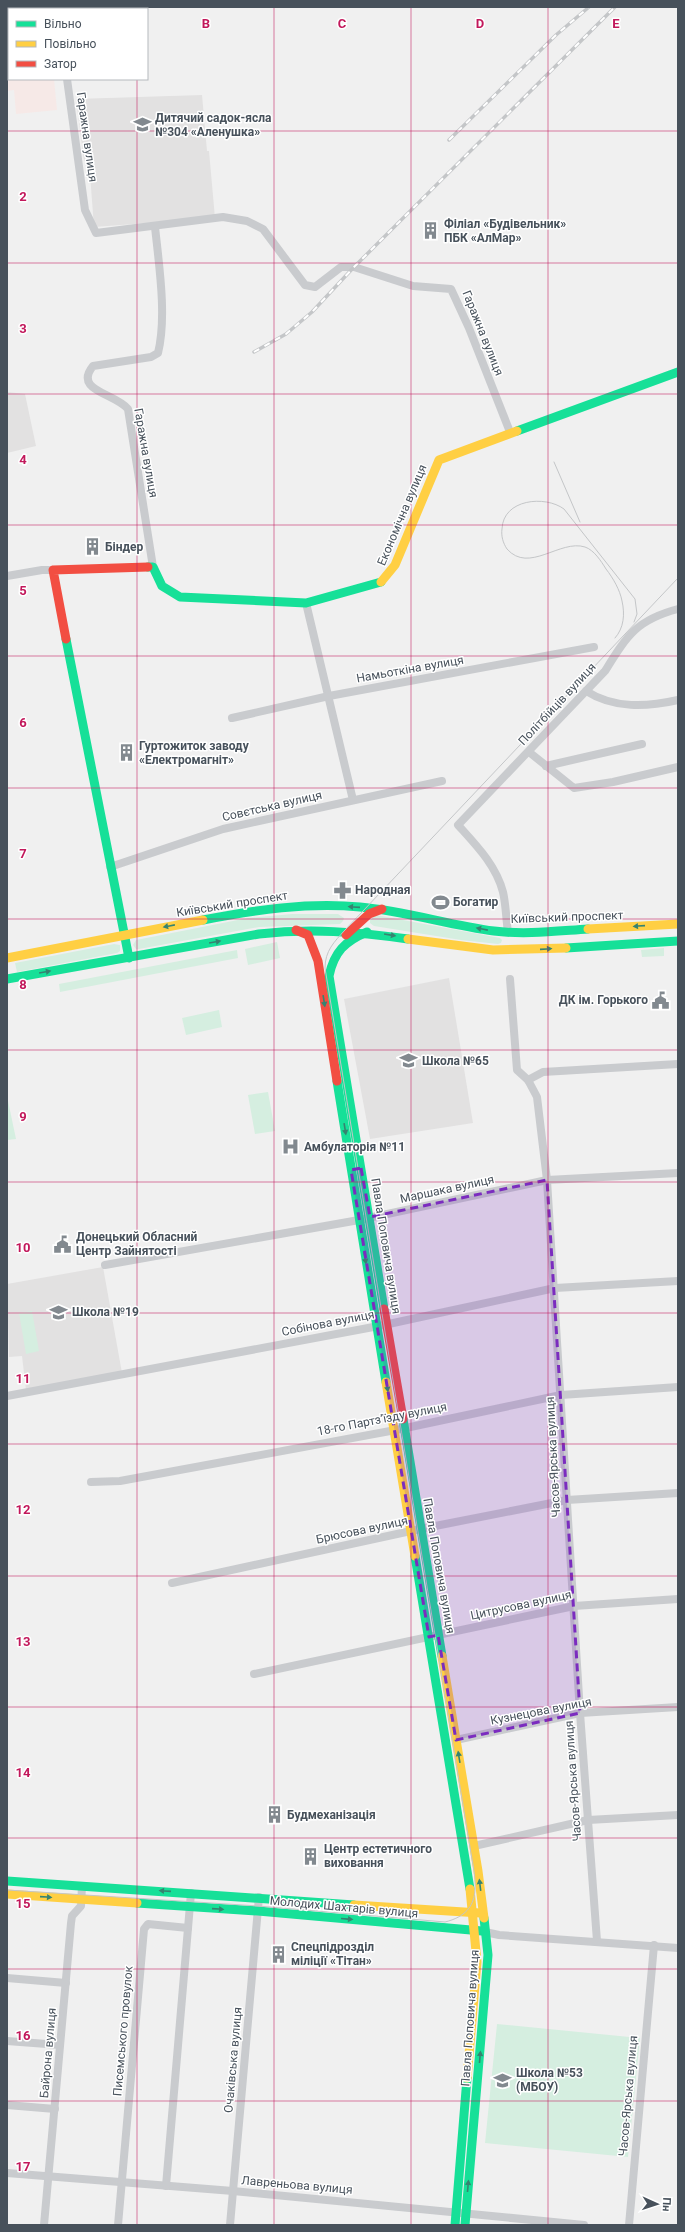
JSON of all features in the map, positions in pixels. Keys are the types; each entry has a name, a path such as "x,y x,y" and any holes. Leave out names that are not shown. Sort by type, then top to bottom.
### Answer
{"main road":[{"name":"Економічна вулиця","path":"153,567 156,580 163,588 180,597 306,603 381,582 395,565 439,460 510,432 678,372"},
{"path":"129,958 53,570 153,567"},
{"name":"Київський проспект","path":"7,958 250,911 327,905 382,909 508,932 526,933 678,924"},
{"path":"321,981 328,959 336,946 369,914 382,909"},
{"path":"7,979 259,934 296,930 367,932 498,950 526,950 678,941"},
{"name":"Павла Поповича вулиця","path":"296,930 308,935 314,946 321,981 359,1220 381,1325 434,1636 468,1874 475,1930 477,1962 461,2212 465,2225"},
{"name":"Павла Поповича вулиця","path":"367,932 351,938 338,951 331,961 329,976 370,1217 381,1325"},
{"path":"498,950 506,943 508,932"},
{"path":"526,933 517,939 516,944 526,950"},
{"name":"Павла Поповича вулиця","path":"434,1636 456,1740 474,1846 483,1912 487,1963 461,2212 456,2225"},
{"name":"Молодих Шахтарів вулиця","path":"7,1881 259,1897 472,1913 483,1912"},
{"name":"Молодих Шахтарів вулиця","path":"7,1894 258,1911 485,1932"}],"street":[{"name":"Гаражна вулиця","path":"67,80 85,210 96,233 155,227 223,217 247,221 263,229 306,284 310,287 315,287 341,267 354,267 413,286 451,289 469,328 510,432"},
{"name":"Гаражна вулиця","path":"153,567 128,409 117,398 92,388 87,381 87,374 93,366 151,357 158,353 161,342 161,285 155,227"},
{"path":"7,576 42,570 53,570"},
{"path":"306,603 353,800"},
{"name":"Політбійців вулиця","path":"508,932 503,892 496,874 486,856 458,825 605,671 622,643 645,620 658,614 678,609"},
{"name":"Намьоткіна вулиця","path":"232,718 329,696 594,647"},
{"path":"586,691 599,699 636,706 678,700"},
{"path":"546,766 642,744"},
{"path":"529,752 569,786 578,788 678,767"},
{"name":"Совєтська вулиця","path":"110,867 223,829 442,781"},
{"name":"Часов-Ярська вулиця","path":"510,979 517,1070 528,1080 537,1097 546,1180 555,1288 580,1713 597,1941"},
{"path":"528,1080 543,1072 678,1064"},
{"path":"351,1170 361,1168"},
{"name":"Маршака вулиця","path":"105,1265 359,1220 546,1180 678,1173"},
{"name":"Собінова вулиця","path":"7,1396 381,1325 555,1288 678,1281"},
{"name":"18-го Партз’їзду вулиця","path":"91,1482 120,1481 399,1429 561,1395 678,1388"},
{"name":"Брюсова вулиця","path":"172,1583 416,1530 568,1500 678,1493"},
{"name":"Цитрусова вулиця","path":"254,1674 574,1606 678,1599"},
{"name":"Кузнецова вулиця","path":"456,1740 580,1713 678,1707"},
{"path":"474,1846 588,1820 678,1815"},
{"path":"82,1886 82,1899"},
{"path":"166,2186 191,1893"},
{"name":"Очаківська вулиця","path":"230,2225 259,1897"},
{"name":"Байрона вулиця","path":"44,2225 72,1916 80,1906 82,1899"},
{"name":"Писемського провулок","path":"122,2182 144,1929 148,1924 188,1928"},
{"name":"Молодих Шахтарів вулиця","path":"485,1932 499,1935 678,1948"},
{"name":"Часов-Ярська вулиця","path":"629,2225 654,1946"},
{"path":"7,1978 66,1983"},
{"path":"7,2041 60,2045"},
{"path":"7,2105 55,2109"},
{"name":"Лавреньова вулиця","path":"7,2172 233,2191 584,2225"},
{"path":"118,2225 122,2182"}],"highlighted area":[{"path":"361,1168 370,1217 547,1180 580,1713 456,1740 438,1635 429,1637 351,1170"}],"shaded area":[{"path":"7,7 47,7 8,8 8,80 54,80 57,110 16,114 14,90 7,91"},
{"path":"202,95 215,218 94,227 89,161 84,161 76,99"},
{"path":"7,392 25,394 36,446 7,453"},
{"name":"Школа №65","path":"449,978 473,1123 370,1139 344,999"},
{"name":"Школа №19","path":"103,1267 122,1373 26,1390 22,1356 9,1357 7,1284"}],"green space":[{"path":"292,914 338,914 344,918 340,924 259,927 139,949 136,949 133,945 136,940 248,918"},
{"path":"376,915 500,938 502,940 501,943 498,944 461,940 374,926 370,923 370,920"},
{"path":"277,942 280,958 248,965 245,949"},
{"path":"114,944 120,945 120,951 117,953 17,972 15,963"},
{"path":"664,948 664,956 642,957 641,950"},
{"path":"237,950 238,958 60,992 59,984"},
{"path":"219,1010 222,1027 186,1035 182,1018"},
{"path":"268,1092 275,1131 255,1134 248,1095"},
{"path":"7,1096 16,1139 7,1140"},
{"path":"32,1311 39,1351 26,1354 19,1313"},
{"path":"497,2024 640,2038 628,2157 485,2143"}],"tram line":[{"path":"554,462 580,522"},
{"path":"615,638 623,621 622,601 614,580 597,556 588,548 575,546 565,547 535,557 525,558 516,556 507,549 502,537 504,519 509,511 526,502 536,501 546,502 564,509 635,599 637,614 634,622"},
{"path":"7,1890 258,1906 445,1922 458,1917 467,1911 472,1902 475,1893 474,1871 325,962 331,947 345,930 678,578"}],"railway":[{"path":"449,140 556,35 589,7"},
{"path":"254,352 286,334 312,312 354,267 615,7"}],"traffic: fast":[{"path":"517,431 678,372"},
{"path":"148,567 153,567 162,586 180,597 306,603 381,582"},
{"path":"66,639 129,958"},
{"path":"203,920 242,913 301,906 340,906 377,909 494,931 517,933 588,929"},
{"path":"7,979 259,934 278,932 316,931 371,934 408,939"},
{"path":"367,932 352,939 342,948 334,960 329,976 384,1309"},
{"path":"566,948 678,941"},
{"path":"337,1081 386,1382"},
{"path":"403,1419 442,1656"},
{"path":"415,1556 470,1889"},
{"path":"7,1881 354,1905"},
{"path":"137,1903 258,1911 482,1931"},
{"path":"465,2225 488,1955 484,1918"},
{"path":"455,2225 467,2078"}],"traffic: slow":[{"path":"381,582 395,565 439,460 517,431"},
{"path":"7,958 203,920"},
{"path":"588,929 678,924"},
{"path":"408,939 493,950 566,948"},
{"path":"386,1382 415,1556"},
{"path":"442,1656 478,1871 484,1918"},
{"path":"467,2078 477,1962 470,1889"},
{"path":"7,1894 137,1903"},
{"path":"354,1905 480,1913"}],"traffic: jam":[{"path":"66,639 53,570 148,567"},
{"path":"346,935 369,914 382,909"},
{"path":"296,930 308,935 318,961 337,1081"},
{"path":"384,1309 403,1419"}],"place":[{"name":"Дитячий садок-ясла №304 «Аленушка»","path":"142,125"},
{"name":"Філіал «Будівельник» ПБК «АлМар»","path":"431,231"},
{"name":"Біндер","path":"92,547"},
{"name":"Гуртожиток заводу «Електромагніт»","path":"126,753"},
{"name":"Народная","path":"342,890"},
{"name":"Богатир","path":"440,902"},
{"name":"ДК ім. Горького","path":"661,1000"},
{"name":"Школа №65","path":"409,1061"},
{"name":"Амбулаторія №11","path":"291,1147"},
{"name":"Донецький Обласний Центр Зайнятості","path":"63,1244"},
{"name":"Школа №19","path":"59,1312"},
{"name":"Будмеханізація","path":"274,1815"},
{"name":"Центр естетичного виховання","path":"311,1856"},
{"name":"Спецпідрозділ міліції «Тітан»","path":"278,1954"},
{"name":"Школа №53 (МБОУ)","path":"503,2080"}]}
